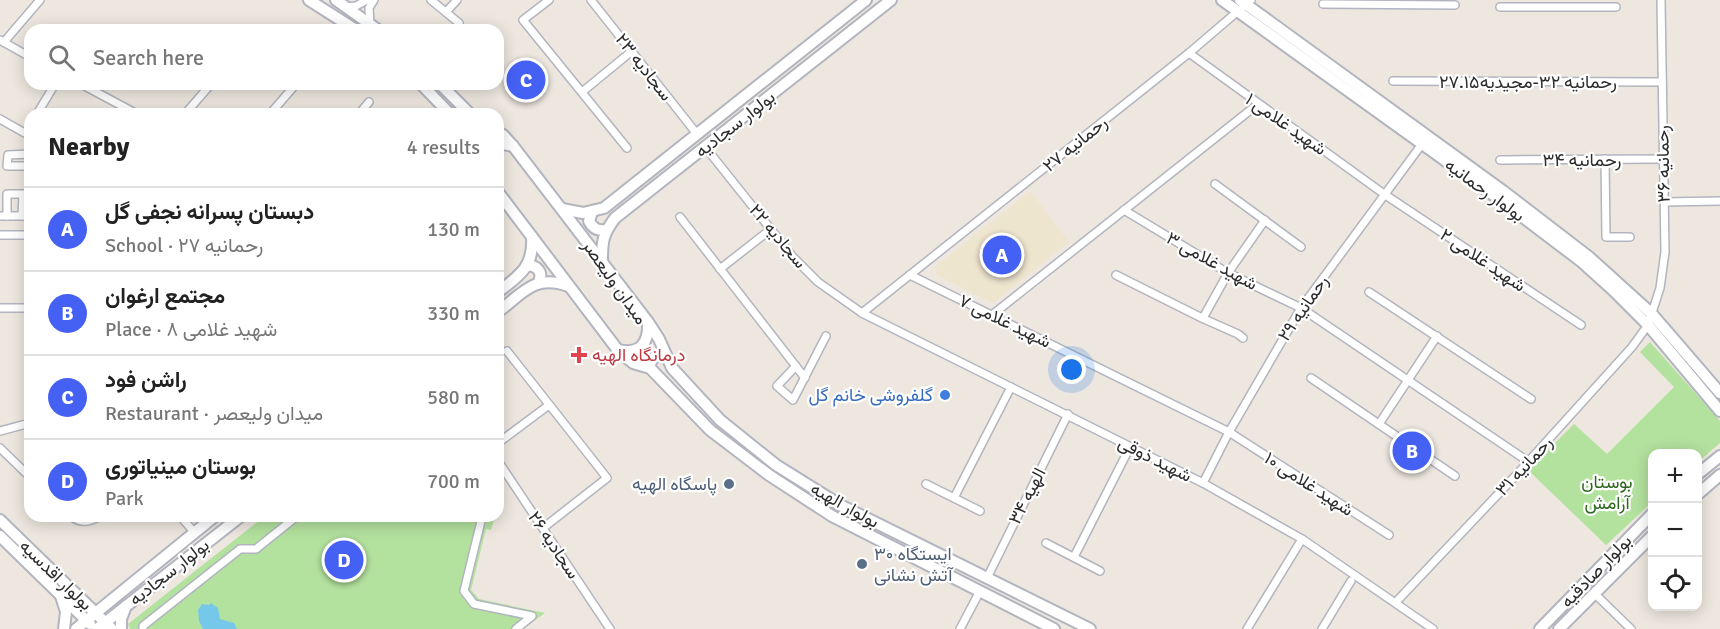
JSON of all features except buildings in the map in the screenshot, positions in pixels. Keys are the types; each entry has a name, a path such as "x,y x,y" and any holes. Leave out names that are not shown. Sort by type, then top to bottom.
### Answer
{"main road":[{"path":"309,0 342,24"},
{"path":"336,0 370,24"},
{"name":"بولوار سجادیه","path":"592,212 604,208 866,0"},
{"name":"بولوار سجادیه","path":"606,230 615,218 891,0"},
{"name":"بولوار رحمانیه","path":"1222,0 1244,4 1582,262 1648,326 1720,411"},
{"path":"427,90 444,108"},
{"path":"446,90 464,108"},
{"name":"میدان ولیعصر","path":"504,136 648,322 648,335 640,348 626,352 617,350 504,200"},
{"name":"بولوار رحمانیه","path":"1425,141 1589,257 1652,314 1720,393"},
{"path":"504,144 513,146"},
{"path":"561,209 574,213 592,212 590,221 592,226 601,231 606,230 602,242 602,261"},
{"path":"504,287 520,275 527,266 533,251 531,237"},
{"path":"527,266 539,269 541,276 539,282"},
{"path":"504,307 539,282 554,281 568,286"},
{"name":"بولوار الهیه","path":"648,322 672,368 720,420 776,465 840,505 1090,629"},
{"name":"بولوار الهیه","path":"617,350 633,363 650,368 710,429 769,475 832,516 1054,629"},
{"path":"650,368 653,357 659,355 665,357"},
{"path":"1702,471 1720,456"},
{"path":"1702,491 1720,475"},
{"name":"بولوار صادقیه","path":"1540,629 1648,519"},
{"name":"بولوار اقدسیه","path":"0,520 103,627"},
{"name":"بولوار سجادیه","path":"76,629 208,522"},
{"name":"بولوار سجادیه","path":"103,627 127,605 233,522"},
{"name":"بولوار اقدسیه","path":"0,536 61,596 92,617"},
{"name":"بولوار صادقیه","path":"1559,629 1648,541"},
{"path":"980,591 987,578"},
{"path":"61,596 66,612 64,629"},
{"path":"121,629 121,619 127,605"}],"street":[{"path":"24,54 2,41 40,0"},
{"path":"347,7 356,6 366,0"},
{"path":"373,24 369,8 374,0"},
{"path":"431,0 459,23"},
{"path":"446,12 457,0"},
{"path":"549,0 523,20 627,148"},
{"name":"سجادیه ۲۳","path":"591,0 697,134"},
{"name":"رحمانیه ۳۶","path":"1648,326 1661,280 1665,252 1661,0"},
{"path":"1323,4 1377,2 1455,5"},
{"path":"1500,7 1582,3 1616,6"},
{"name":"رحمانیه ۲۷","path":"862,313 1188,53 1244,4"},
{"path":"582,92 632,51"},
{"name":"شهید غلامی ۱","path":"1188,53 1384,194"},
{"name":"رحمانیه ۳۲-مجیدیه۲۷.۱۵","path":"1393,81 1662,82"},
{"path":"41,108 51,90"},
{"path":"92,90 126,108"},
{"path":"189,108 206,90"},
{"path":"275,108 291,90"},
{"path":"364,108 369,102"},
{"path":"992,315 1258,104"},
{"path":"0,119 24,132"},
{"name":"رحمانیه ۲۹","path":"1203,483 1229,432 1301,308 1425,141"},
{"name":"سجادیه ۲۲","path":"706,148 793,257 818,282 862,313"},
{"path":"24,154 8,155 7,166 24,166"},
{"path":"1605,159 1606,237 1630,237"},
{"name":"رحمانیه ۳۴","path":"1500,160 1663,159"},
{"path":"1215,184 1301,247"},
{"path":"24,205 22,194 7,194 4,216 24,216"},
{"name":"شهید غلامی ۲","path":"1384,194 1581,326"},
{"path":"1664,202 1720,201"},
{"name":"شهید غلامی ۳","path":"1124,210 1228,273 1301,308 1529,462"},
{"path":"680,217 805,378"},
{"path":"1203,318 1228,273 1265,220"},
{"path":"720,269 771,229"},
{"path":"0,235 24,235"},
{"name":"شهید غلامی ۷","path":"910,275 1229,432"},
{"path":"1116,275 1243,338"},
{"path":"1369,292 1531,399"},
{"path":"0,308 24,308"},
{"name":"شهید ذوقی","path":"862,313 1203,483 1302,539 1433,629"},
{"name":"رحمانیه ۳۱","path":"1396,602 1529,462 1648,326"},
{"path":"796,366 777,386 793,400 826,336"},
{"path":"1379,424 1437,336"},
{"path":"507,351 607,478 543,528"},
{"path":"1311,378 1455,476"},
{"path":"954,498 1011,387"},
{"path":"504,439 549,405"},
{"name":"الهیه ۳۴","path":"987,578 1068,414"},
{"path":"0,431 24,425"},
{"name":"شهید غلامی ۱۰","path":"1229,432 1389,536"},
{"path":"1074,557 1130,447"},
{"path":"0,448 24,471"},
{"name":"سجادیه ۲۶","path":"504,469 610,629"},
{"path":"926,484 980,511"},
{"path":"185,522 195,533"},
{"path":"142,629 240,549 256,549 290,522"},
{"path":"481,522 464,591 474,604 532,616 516,629"},
{"path":"1247,629 1302,539"},
{"path":"1046,543 1100,571"},
{"path":"1322,629 1351,582"},
{"path":"960,629 980,591"},
{"path":"1594,593 1630,629"}],"shaded area":[{"path":"1030,191 1069,242 994,302 937,275 935,267"}],"green space":[{"name":"بوستان آرامش","path":"1650,342 1720,421 1720,443 1702,459 1702,449 1648,449 1648,506 1606,545 1528,470 1574,424 1607,454 1674,387 1640,352"},
{"path":"257,522 493,522 491,530 486,529 471,590 479,599 545,613 523,629 130,629 128,624"}],"water":[{"path":"211,603 218,608 220,619 234,623 237,629 203,629 199,621 198,610 202,604"}],"place":[{"name":"راشن فود","path":"526,80"},
{"name":"دبستان پسرانه نجفی گل","path":"1002,255"},
{"name":"درمانگاه الهیه","path":"579,355"},
{"name":"گلفروشی خانم گل","path":"945,395"},
{"name":"مجتمع ارغوان","path":"1412,451"},
{"name":"پاسگاه الهیه","path":"729,484"},
{"name":"بوستان مینیاتوری","path":"344,560"},
{"name":"ایستگاه ۳۰ آتش نشانی","path":"862,564"}]}
